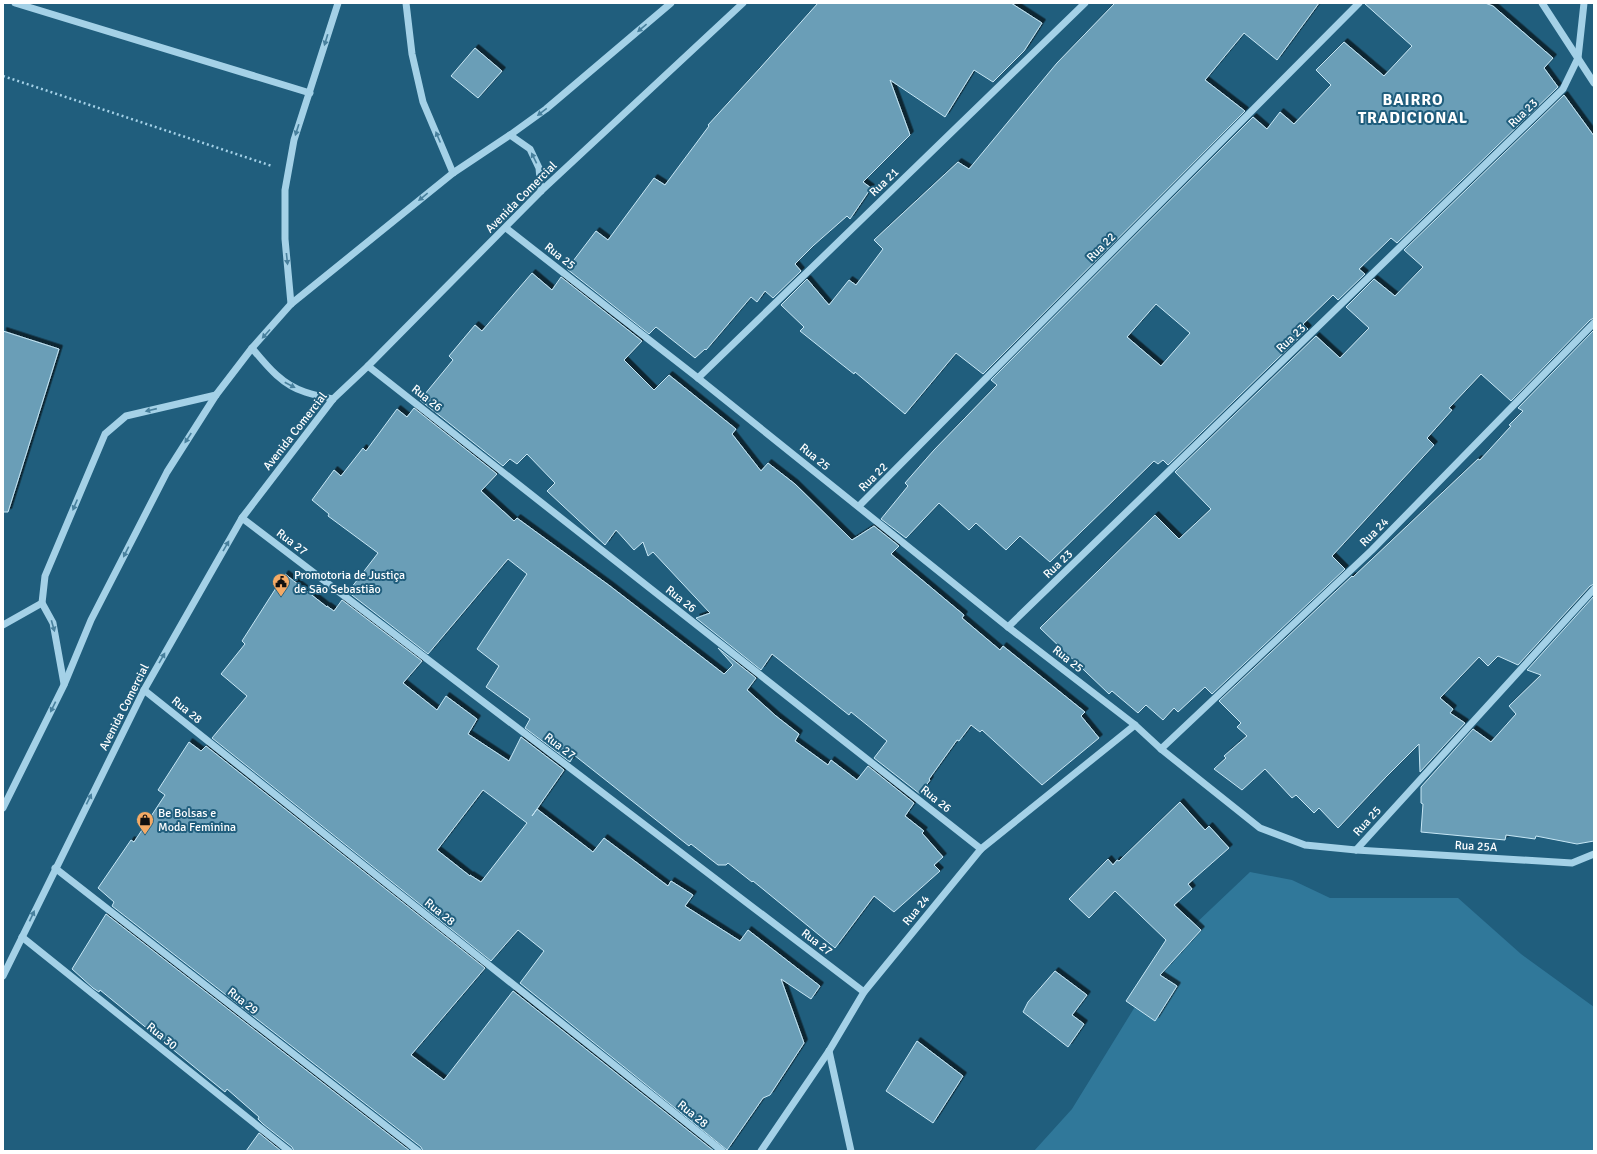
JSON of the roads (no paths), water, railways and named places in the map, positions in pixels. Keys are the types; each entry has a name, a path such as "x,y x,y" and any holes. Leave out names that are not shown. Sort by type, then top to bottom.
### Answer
{"street":[{"path":"15,3 310,93"},
{"path":"292,304 285,239 285,190 294,140 338,3"},
{"path":"406,3 412,54 423,102 453,173"},
{"path":"3,808 64,685 91,620 166,472 216,395 252,348 292,304 453,173 546,109 672,3"},
{"name":"Avenida Comercial","path":"3,976 144,690 242,518 333,399 506,228 541,191 743,3"},
{"name":"Rua 21","path":"698,378 1085,3"},
{"name":"Rua 22","path":"859,506 1359,3"},
{"path":"1542,3 1594,83"},
{"name":"Rua 23","path":"1008,627 1563,89 1578,58 1584,3"},
{"path":"510,135 530,149 539,168 541,191"},
{"name":"Rua 25","path":"506,228 698,378 1008,627 1135,725 1162,749 1260,828 1305,845 1356,850 1594,589"},
{"name":"Rua 24","path":"1162,749 1372,550 1594,323"},
{"path":"252,348 281,380 303,392 333,399"},
{"name":"Rua 26","path":"368,366 981,849"},
{"path":"64,685 53,623 42,603 45,576 105,434 126,416 216,395"},
{"name":"Rua 27","path":"242,518 864,992"},
{"path":"3,625 42,603"},
{"name":"Rua 28","path":"144,690 722,1151"},
{"name":"Rua 24","path":"761,1151 829,1051 864,992 981,849 1135,725"},
{"name":"Rua 25A","path":"1356,850 1572,863 1594,854"},
{"name":"Rua 29","path":"55,868 418,1151"},
{"name":"Rua 30","path":"22,937 289,1151"},
{"path":"829,1051 851,1151"}],"place":[{"name":"Promotoria de Justiça de São Sebastião","path":"281,597"},
{"name":"Be Bolsas e Moda Feminina","path":"145,835"}],"district":[{"name":"BAIRRO TRADICIONAL","path":"1413,108"}]}
